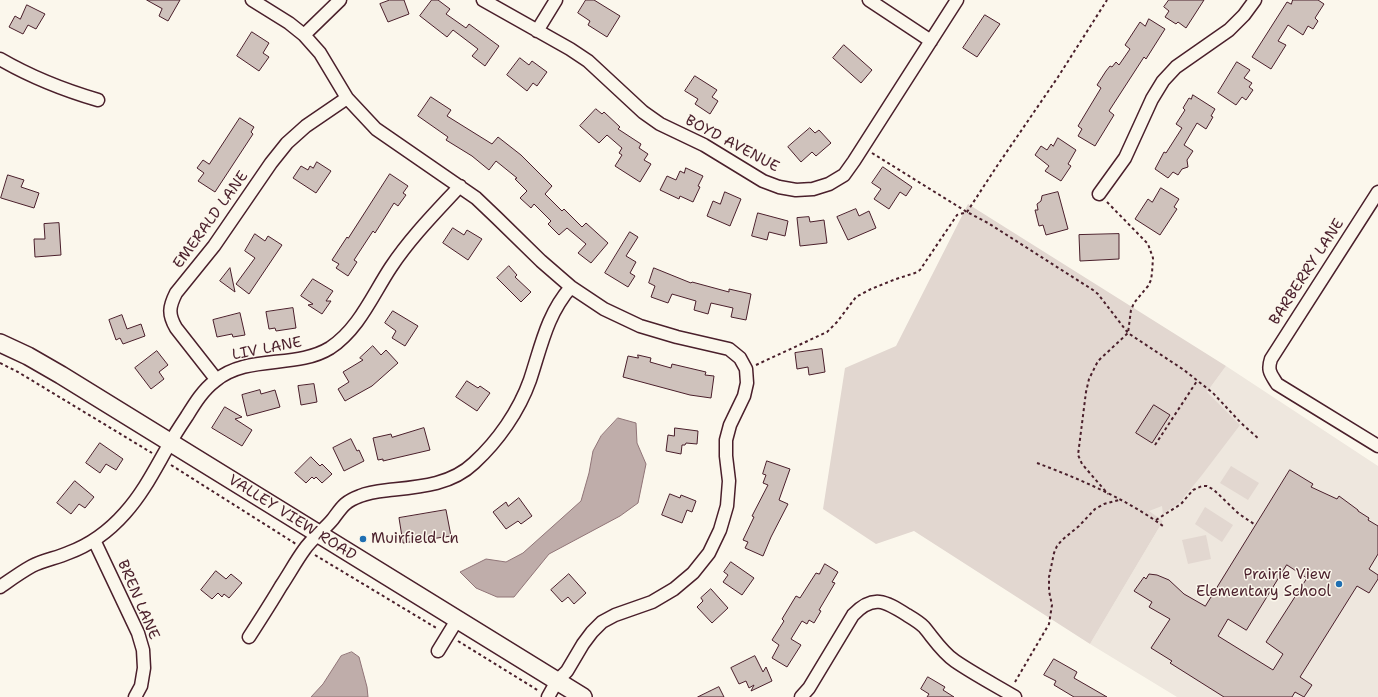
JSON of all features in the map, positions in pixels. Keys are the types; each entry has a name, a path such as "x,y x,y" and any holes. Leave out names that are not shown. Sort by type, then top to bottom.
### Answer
{"street":[{"path":"252,0 289,22 304,35 320,53 347,98 376,129 394,143 460,186 497,218 541,261 571,287 604,309 640,326 729,349 740,358 746,369 747,384 744,396 730,425 726,440 729,481 727,506 720,530 709,553 694,573 674,589 652,602 615,614 602,622 592,632 567,670 557,681 548,697"},
{"path":"304,35 340,0"},
{"name":"BOYD AVENUE","path":"484,0 588,61 643,112 660,124 704,145 763,181 779,187 796,190 813,189 829,184 844,175 957,0"},
{"path":"537,31 556,0"},
{"path":"869,0 931,41"},
{"path":"1099,194 1125,158 1152,98 1163,82 1176,67 1229,30 1244,15 1255,0"},
{"path":"0,59 44,81 98,100"},
{"name":"EMERALD LANE","path":"216,380 176,328 170,311 172,301 176,293 214,246 271,163 287,143 306,126 347,98"},
{"name":"LIV LANE","path":"0,587 33,565 69,553 106,532 125,513 141,493 170,442 207,388 216,380 236,369 313,356 330,348 344,337 356,323 403,250 460,186"},
{"name":"BARBERRY LANE","path":"1378,192 1271,359 1268,366 1269,372 1277,384 1378,446"},
{"path":"249,637 304,549 349,500 373,492 441,482 474,464 496,439 515,412 529,382 554,310 571,287"},
{"name":"VALLEY VIEW ROAD","path":"0,343 28,356 61,375 583,697"},
{"name":"BREN LANE","path":"94,540 138,633 143,650 144,668 140,686 135,697"},
{"path":"801,697 809,688 853,615 861,607 872,603 882,602 893,606 923,626 942,650 998,692 1015,697"},
{"path":"438,651 457,620"}],"path":[{"path":"746,369 827,332 837,322 856,297 920,270 957,216 967,212 1058,77 1107,0"},
{"path":"862,147 967,212 988,223 1092,290 1101,298 1128,333 1171,361 1213,393 1259,439"},
{"path":"1099,194 1148,244 1153,258 1151,280 1131,310 1128,333 1098,361 1089,379 1086,392 1082,430 1078,444 1078,456 1082,464 1108,494"},
{"path":"0,363 18,372 161,459 304,549 548,697"},
{"path":"1155,445 1197,381"},
{"path":"1037,463 1072,476 1156,520 1163,526"},
{"path":"1156,520 1181,504 1193,490 1202,486 1207,486 1214,490 1239,514 1254,524"},
{"path":"1015,682 1049,624 1052,605 1049,591 1050,577 1054,553 1057,546 1095,510 1104,504 1118,500"}],"shaded area":[{"path":"968,204 1226,366 1207,392 1240,425 1180,502 1163,514 1162,506 1149,511 1163,521 1090,644 914,531 876,544 823,509 845,368 896,346"},
{"path":"1226,366 1378,466 1378,697 1177,697 1090,644 1163,521 1148,512 1207,392"},
{"path":"618,418 636,423 637,443 646,464 638,503 620,516 549,554 514,597 497,597 476,588 460,572 486,559 506,562 523,553 581,501 589,473 593,451 601,436"},
{"path":"1231,466 1259,483 1248,500 1220,483"},
{"path":"1205,507 1233,525 1222,542 1195,524"},
{"path":"1206,535 1211,559 1188,564 1182,540"},
{"path":"352,652 359,657 367,687 368,697 311,697 323,684 341,656"}],"building":[{"path":"147,0 180,0 168,21 159,16 162,9"},
{"path":"390,0 404,0 409,14 388,22 380,4"},
{"path":"432,0 438,0 450,9 446,14 466,28 469,24 499,46 485,66 472,56 478,49 453,30 447,37 420,16"},
{"path":"586,0 594,0 620,16 607,37 588,25 590,21 578,13"},
{"path":"1169,0 1204,0 1186,28 1178,22 1176,24 1165,17 1169,11 1164,7"},
{"path":"1293,0 1318,0 1324,4 1315,18 1318,21 1313,29 1308,26 1303,35 1288,25 1278,41 1286,45 1271,69 1252,57 1287,2 1291,4"},
{"path":"27,5 45,14 36,29 28,25 23,34 9,27 15,16 20,19"},
{"path":"985,15 1000,24 977,57 963,48"},
{"path":"1149,19 1165,29 1146,59 1144,57 1109,111 1114,115 1095,146 1078,136 1082,129 1078,126 1101,88 1097,85 1106,71 1116,62 1119,65 1130,49 1125,45 1140,22 1145,26"},
{"path":"252,32 269,43 263,53 269,57 259,71 237,56"},
{"path":"844,45 872,70 861,83 833,58"},
{"path":"520,58 529,65 532,61 547,72 537,86 533,83 527,91 507,75"},
{"path":"1237,62 1250,70 1244,78 1252,83 1249,87 1253,90 1246,100 1242,97 1236,105 1218,93"},
{"path":"695,76 717,90 712,97 718,101 710,114 695,104 698,99 685,91"},
{"path":"1193,95 1215,109 1211,116 1213,117 1206,129 1197,123 1184,145 1193,151 1187,160 1188,167 1182,169 1178,175 1173,172 1168,178 1155,169 1164,152 1166,153 1182,128 1176,124 1185,110 1183,108 1189,98 1191,99"},
{"path":"431,97 451,110 447,116 492,144 498,137 521,155 552,186 545,194 562,211 564,209 582,227 586,223 608,243 591,263 578,253 586,244 567,228 559,235 548,224 551,221 534,204 531,208 520,198 527,191 515,179 517,178 496,161 489,170 472,156 446,140 448,137 418,116"},
{"path":"596,109 602,114 604,112 620,127 618,129 641,144 639,148 648,154 644,160 651,164 640,182 615,166 622,155 619,153 622,148 607,135 599,143 580,126"},
{"path":"240,118 254,127 251,132 253,134 215,192 198,181 204,173 197,168 203,160 209,164"},
{"path":"810,128 815,133 819,130 831,143 816,156 812,152 801,162 788,147"},
{"path":"1058,138 1076,150 1068,164 1071,166 1061,181 1045,171 1049,166 1035,155 1041,146 1047,150 1051,144 1053,146"},
{"path":"317,162 331,171 316,193 293,178 301,166 308,170 310,166 313,168"},
{"path":"883,167 912,187 906,196 900,192 889,209 874,199 881,189 872,183"},
{"path":"686,168 703,176 693,202 680,196 679,199 660,190 667,176 676,180 680,171 684,173"},
{"path":"390,174 408,186 403,193 406,195 398,206 394,203 375,233 373,231 354,260 357,262 348,276 336,268 339,264 332,260"},
{"path":"8,175 24,180 21,187 39,193 34,208 1,198"},
{"path":"1161,188 1179,199 1174,207 1177,209 1160,235 1135,219 1148,199 1152,202"},
{"path":"725,192 741,199 730,226 707,216 713,201 720,204"},
{"path":"1058,192 1068,229 1046,235 1043,225 1039,226 1035,210 1038,210 1037,204 1041,201 1042,196"},
{"path":"856,209 859,216 869,211 876,228 848,240 837,217"},
{"path":"758,213 788,221 785,236 769,232 767,240 752,236"},
{"path":"809,217 810,222 824,220 827,243 800,246 797,218"},
{"path":"59,223 61,255 35,257 34,239 45,239 44,224"},
{"path":"453,228 464,235 467,230 482,239 468,260 443,243"},
{"path":"630,232 638,237 626,256 636,262 630,273 635,276 628,287 605,273"},
{"path":"255,234 265,241 268,236 282,245 249,294 236,284 255,258 245,251"},
{"path":"1119,234 1119,259 1080,261 1079,235"},
{"path":"509,266 517,275 515,277 531,292 521,302 497,278"},
{"path":"230,268 235,292 220,281"},
{"path":"654,268 691,283 692,282 729,292 729,289 751,294 746,320 731,317 733,308 711,303 708,314 694,310 696,301 672,294 668,303 651,297 655,286 649,283"},
{"path":"313,279 333,291 326,301 331,301 322,314 308,305 313,304 301,296"},
{"path":"293,308 296,328 276,331 275,328 269,329 266,312"},
{"path":"393,311 418,326 405,346 392,338 396,331 385,323"},
{"path":"240,313 245,335 233,337 232,334 217,337 213,320"},
{"path":"122,315 127,329 141,324 145,336 123,344 120,338 116,340 109,320"},
{"path":"373,346 381,355 386,350 398,363 372,386 345,401 338,389 349,382 343,372 363,360 360,358"},
{"path":"822,349 825,372 809,375 808,367 797,369 795,353"},
{"path":"157,351 168,365 159,372 164,379 151,389 135,368"},
{"path":"638,355 651,358 650,362 671,368 672,364 706,372 705,375 714,376 711,398 690,395 623,377 628,356 638,358"},
{"path":"467,381 478,388 480,386 490,393 477,411 456,397"},
{"path":"314,384 317,402 301,405 298,386"},
{"path":"260,390 261,394 275,390 280,407 247,416 242,395"},
{"path":"1154,405 1170,415 1152,443 1136,433"},
{"path":"225,407 242,417 235,419 252,430 242,446 212,428"},
{"path":"424,428 430,450 383,461 383,459 378,460 373,438 391,434 392,437"},
{"path":"675,428 698,431 697,444 686,443 685,445 682,445 681,454 666,451 668,435 674,436"},
{"path":"351,439 357,451 359,450 364,461 344,471 333,448"},
{"path":"100,443 123,459 116,470 106,464 100,473 86,463"},
{"path":"311,457 320,466 322,464 332,474 322,483 316,477 314,479 312,477 306,483 295,473"},
{"path":"767,461 790,469 779,500 788,504 763,556 745,548 748,542 743,540 754,517 752,516 768,485 763,483 766,475 763,474"},
{"name":"Prairie View Elementary School","path":"1290,470 1313,484 1311,487 1337,499 1339,496 1369,518 1368,520 1378,526 1378,554 1369,569 1378,575 1378,579 1369,593 1357,586 1300,677 1312,685 1304,697 1295,692 1292,697 1224,697 1170,663 1172,661 1151,648 1170,619 1149,607 1152,602 1134,591 1144,577 1146,579 1149,574 1157,575 1169,580 1184,594 1205,606","holes":["1287,565 1307,578 1266,642 1283,654 1273,670 1218,636 1228,619 1246,630"]},
{"path":"75,481 94,497 85,508 79,504 71,514 57,503"},
{"path":"670,494 680,498 681,495 696,501 692,512 687,510 682,523 662,515"},
{"path":"519,498 532,516 521,524 518,521 506,529 493,512 506,502 508,506"},
{"path":"446,510 451,536 403,543 399,518"},
{"path":"731,562 754,578 742,595 723,582 728,575 724,572"},
{"path":"825,564 838,572 832,582 835,583 819,610 821,611 814,623 809,620 807,624 802,621 791,639 801,645 787,667 772,658 779,645 772,640 784,621 782,619 796,596 800,598 816,573 819,574"},
{"path":"216,571 226,579 231,574 242,583 229,598 224,594 222,597 218,593 212,599 201,590"},
{"path":"569,574 586,593 574,604 568,597 562,602 551,590"},
{"path":"711,589 728,608 712,623 697,607 703,601 701,598"},
{"path":"755,656 763,672 766,667 772,681 751,691 754,685 749,688 746,681 739,684 731,668"},
{"path":"1054,659 1077,672 1074,678 1107,697 1074,697 1054,685 1056,681 1044,675"},
{"path":"928,677 945,687 943,690 954,697 927,697 929,694 921,689"},
{"path":"719,687 724,697 698,697"}],"place":[{"name":"Muirfield Ln","path":"363,539"},
{"name":"Prairie View Elementary School","path":"1339,584"}]}
